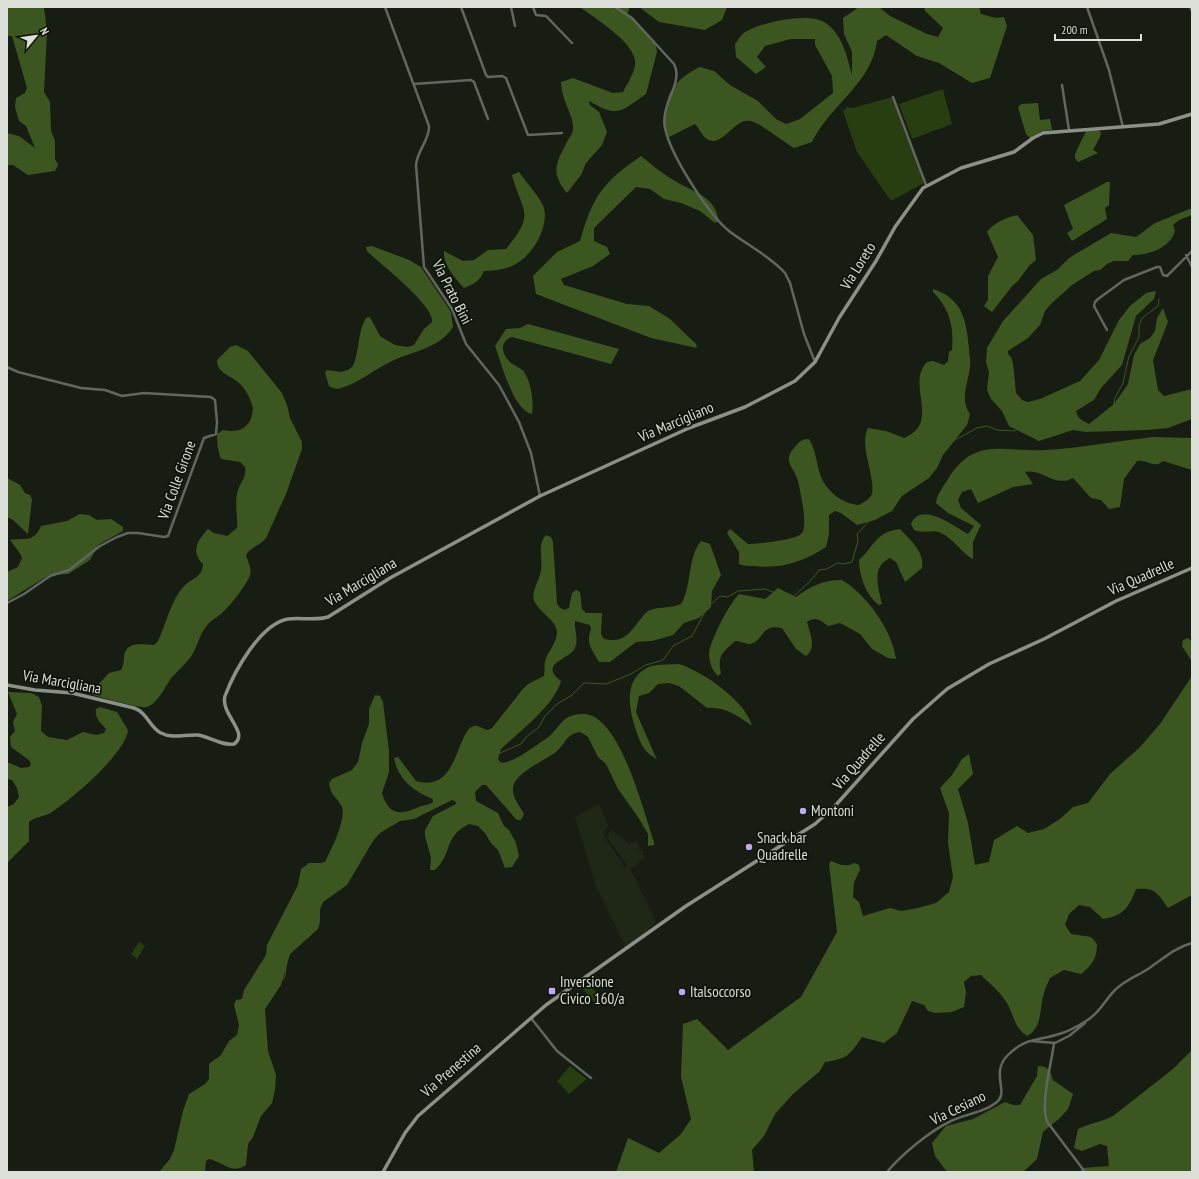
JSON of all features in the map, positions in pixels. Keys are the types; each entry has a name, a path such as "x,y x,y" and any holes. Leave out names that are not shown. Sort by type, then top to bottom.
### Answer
{"street":[{"name":"Via Prato Bini","path":"385,7 429,127 416,163 424,265 429,276 452,309 468,347 499,385 519,422 531,453 540,496"},
{"path":"461,7 486,75 488,77 502,76 506,78 528,136 562,133"},
{"path":"511,7 515,26"},
{"path":"533,7 536,16 546,16 572,43"},
{"path":"615,7 632,18 655,41 675,65 677,73 676,80 666,104 664,118 665,130 672,152 713,215 729,230 786,274 804,334 815,362"},
{"path":"1087,7 1109,70 1122,127"},
{"path":"1190,7 1192,11"},
{"path":"414,84 471,80 474,82 488,119"},
{"path":"1062,85 1069,130"},
{"path":"893,97 926,185"},
{"name":"Via Loreto","path":"815,362 839,318 876,262 895,227 910,204 926,185 958,169 1014,152 1033,138 1043,133 1161,124 1192,114"},
{"path":"1106,330 1094,306 1094,302 1098,298 1124,280 1158,267 1167,276 1192,251"},
{"path":"1186,256 1192,267"},
{"name":"Via Marcigliano","path":"540,496 688,429 759,401 795,381 815,362"},
{"name":"Via Colle Girone","path":"7,367 18,372 81,388 105,390 122,396 144,393 211,397 214,400 217,422 216,434 204,438 168,536 164,537 128,533 117,537 100,546 70,570 50,576 24,594 7,603"},
{"name":"Via Marcigliana","path":"7,685 35,690 75,694 134,708 143,713 156,729 164,734 172,736 197,735 225,744 234,744 238,741 239,732 225,710 224,697 245,655 266,632 286,619 320,619 333,614 390,578 540,496"},
{"name":"Via Quadrelle","path":"552,1001 684,907 813,826 834,807 914,718 951,686 989,664 1040,641 1116,601 1192,568"},
{"name":"Via Cesiano","path":"888,1172 902,1157 932,1132 950,1122 982,1110 999,1100 1002,1093 999,1074 1000,1065 1009,1054 1026,1042 1036,1038 1062,1034 1092,1017 1114,991 1126,981 1148,969 1173,951 1192,943"},
{"name":"Via Prenestina","path":"383,1172 405,1133 418,1116 530,1018 552,1001"},
{"path":"1026,1042 1040,1040 1054,1043 1069,1036 1092,1017"},
{"path":"530,1018 556,1051 591,1078"},
{"path":"1054,1043 1045,1097 1044,1116 1085,1172"}],"shaded area":[{"path":"599,804 608,825 603,835 625,868 628,866 607,837 611,829 629,844 637,841 640,851 643,851 644,859 639,861 638,865 630,868 656,922 642,936 623,948 624,944 596,886 575,817"}],"green space":[{"path":"7,7 44,7 47,32 44,92 50,102 51,131 55,141 55,159 58,165 55,171 28,175 13,165 7,165 7,133 19,136 35,148 26,126 19,121 15,107 16,98 25,93 27,88 12,36 7,36"},
{"path":"580,7 630,7 627,14 655,41 657,52 646,94 619,111 606,110 589,101 590,105 599,112 607,132 602,145 586,163 581,175 567,193 558,179 557,166 572,132 573,124 563,95 561,82 573,78 613,93 623,92 635,66 634,58 630,49 623,41 605,25"},
{"path":"639,7 727,7 722,20 705,30 659,22"},
{"path":"859,7 879,7 890,16 927,34 938,37 943,28 925,11 924,7 979,7 981,14 996,18 1004,17 1007,26 990,78 972,83 939,63 917,56 886,35 877,41 874,56 859,82 829,117 812,142 794,148 765,128 750,121 744,121 718,140 712,141 707,139 695,124 667,138 665,114 669,95 673,87 680,80 700,67 714,71 730,85 758,101 776,119 786,124 800,119 833,93 832,76 815,45 815,39 791,39 765,46 757,57 766,67 756,74 736,57 735,44 745,32 764,24 799,18 820,20 827,24 837,34 846,54 852,75 852,52 844,34 843,18"},
{"path":"943,89 952,124 912,139 899,104"},
{"path":"892,97 924,183 891,201 857,152 843,111 847,107 853,108"},
{"path":"1038,103 1040,120 1050,119 1052,130 1042,131 1030,138 1026,134 1018,107 1021,104"},
{"path":"1098,130 1101,132 1100,137 1093,150 1098,153 1078,162 1075,158 1075,154 1086,131"},
{"path":"641,156 666,176 707,199 717,212 719,221 715,223 700,211 681,203 664,199 650,189 636,187 594,228 594,241 607,247 610,254 593,266 561,279 564,285 627,304 649,306 670,319 696,344 697,348 651,338 536,294 533,276 557,252 580,241 595,201 601,192 617,174"},
{"path":"519,172 544,208 544,225 537,242 526,257 519,262 502,269 484,271 476,282 464,288 453,276 445,261 444,251 463,261 474,260 488,250 506,249 515,237 524,220 523,206 512,175"},
{"path":"1107,182 1110,182 1109,205 1105,208 1107,219 1072,241 1067,233 1073,229 1064,205"},
{"path":"1192,208 1192,215 1179,220 1173,225 1175,231 1169,242 1164,246 1146,254 1133,255 1128,261 1114,261 1107,264 1100,270 1094,271 1072,285 1045,311 1040,325 1028,338 1008,351 1008,354 1013,363 1016,393 1022,400 1028,402 1040,399 1080,381 1099,360 1119,320 1130,306 1146,293 1156,291 1154,299 1136,316 1122,365 1101,388 1094,400 1076,411 1081,419 1089,424 1114,404 1128,384 1134,355 1140,344 1150,338 1155,331 1157,318 1163,308 1168,322 1153,360 1158,390 1164,396 1192,389 1192,419 1168,428 1147,430 1085,432 1073,430 1039,441 1009,426 1002,411 991,399 987,390 989,372 986,362 987,348 1003,321 1041,279 1057,270 1069,258 1111,233 1136,237 1155,223"},
{"path":"1017,215 1033,235 1036,260 1029,266 992,312 984,306 988,300 988,276 998,257 987,232 1000,221"},
{"path":"372,246 409,260 421,267 451,312 453,327 433,345 398,358 360,380 339,389 329,386 325,373 327,370 341,372 348,370 353,366 357,354 361,330 366,318 369,317 371,319 380,336 395,345 408,347 414,345 424,329 432,322 431,315 416,296 367,251 366,247"},
{"path":"933,289 951,298 961,312 968,338 970,362 965,396 965,402 970,414 967,425 943,455 937,468 929,478 902,496 892,511 875,520 857,525 841,513 835,511 829,515 829,534 826,547 809,557 783,565 764,567 739,564 739,552 727,533 730,529 748,544 784,540 801,534 804,525 803,509 798,481 790,464 789,457 797,444 802,440 809,439 816,456 822,480 830,491 846,502 859,505 871,496 872,482 865,444 868,428 886,431 904,438 915,431 921,423 922,413 919,381 921,371 927,362 933,361 944,365 948,361 949,352 952,350 950,319 939,298 933,292"},
{"path":"528,324 619,349 611,364 512,337 505,341 503,351 506,358 523,370 528,381 533,404 532,414 525,411 514,395 504,373 495,346 506,329 520,328"},
{"path":"236,345 248,351 282,393 290,418 302,442 302,449 286,494 266,538 250,550 246,555 250,567 250,575 245,585 221,614 206,627 190,658 173,676 155,702 146,707 142,707 86,693 82,691 96,687 109,673 121,670 125,652 130,646 138,644 154,645 158,641 172,605 179,592 187,583 199,575 203,568 203,564 197,555 196,550 201,537 208,529 214,533 227,536 237,528 237,495 244,476 245,467 240,462 221,459 217,434 223,430 235,431 244,428 248,424 252,415 253,408 249,396 244,388 223,372 218,365 217,360 230,347"},
{"path":"1153,437 1192,438 1192,470 1163,461 1153,464 1144,461 1137,461 1124,479 1120,507 1109,509 1101,500 1091,498 1073,478 1060,481 1037,473 1025,472 1033,484 1013,487 978,503 971,489 962,492 958,500 961,508 981,525 973,542 973,559 954,542 941,533 917,531 914,530 911,524 916,517 922,514 930,515 947,521 968,534 974,526 948,513 936,503 940,491 958,465 969,456 980,451 992,449 1059,449"},
{"path":"7,478 20,485 25,493 30,495 32,499 28,534 13,520 7,517"},
{"path":"80,514 89,515 97,520 111,519 123,527 123,531 98,545 90,560 68,574 49,575 7,601 7,572 18,567 22,558 10,540 32,538 41,526 67,521"},
{"path":"900,529 919,552 922,568 905,582 896,562 890,558 884,562 880,566 877,578 882,604 879,605 870,596 864,585 860,572 859,560 880,536"},
{"path":"546,535 551,537 553,542 557,603 559,607 564,610 569,608 572,593 576,590 580,592 582,609 586,613 602,613 601,634 604,639 620,639 625,636 648,611 656,608 681,604 687,589 691,564 701,541 710,544 721,575 712,591 711,607 699,618 684,623 673,635 652,641 636,642 610,662 599,662 592,650 589,641 591,629 590,625 575,621 577,641 575,648 572,652 555,664 553,668 553,672 556,677 561,681 557,690 544,709 501,749 498,759 500,762 504,763 523,754 550,735 564,720 571,716 586,714 599,720 610,732 629,769 644,810 654,845 648,846 648,834 638,817 618,789 606,764 598,757 588,737 580,732 569,737 557,751 524,772 515,782 513,792 524,814 521,820 517,820 515,818 486,785 482,785 475,792 476,801 498,813 504,826 509,830 516,843 519,856 512,867 505,868 498,850 491,843 485,833 478,826 469,824 455,834 441,864 435,870 430,870 431,858 425,836 425,830 433,816 456,804 455,801 452,800 414,819 400,821 380,833 373,841 347,885 323,902 320,909 320,922 318,929 290,954 281,985 265,1009 268,1051 276,1075 275,1090 272,1103 261,1116 253,1137 248,1144 246,1165 236,1169 209,1159 206,1161 205,1172 159,1172 170,1159 174,1150 183,1111 189,1094 205,1084 209,1079 209,1064 221,1055 229,1041 237,1035 239,1025 234,1005 236,1000 242,999 244,990 266,955 267,945 298,885 301,869 309,863 325,862 331,850 341,825 343,810 332,793 329,783 332,779 352,770 358,762 362,743 369,724 369,709 375,695 380,696 383,702 389,751 389,772 382,793 385,801 392,810 402,812 430,804 433,802 433,799 413,788 403,778 394,758 398,757 416,781 430,783 441,778 449,770 468,730 474,726 488,730 492,728 528,684 544,676 546,657 557,636 554,623 539,608 533,597 541,570 541,547 543,539"},
{"path":"842,580 860,595 877,614 884,625 894,648 896,659 888,658 872,649 860,634 840,623 828,626 813,619 807,622 812,645 806,656 796,649 782,628 775,627 769,628 757,641 753,643 748,644 735,641 720,659 721,673 718,676 714,671 710,660 710,647 726,613 739,594 765,599 778,588 796,597 818,584"},
{"path":"1188,638 1192,642 1192,662 1182,646 1183,640"},
{"path":"679,664 699,673 722,688 741,707 748,716 752,726 736,715 725,710 707,708 679,686 669,683 658,684 649,693 639,696 636,712 657,760 645,750 634,725 630,708 631,690 633,682 645,669 657,665"},
{"path":"1192,676 1192,895 1168,908 1156,892 1148,889 1136,889 1125,910 1116,916 1103,919 1090,907 1079,905 1069,914 1065,925 1071,934 1091,937 1097,944 1095,958 1091,965 1081,974 1064,970 1050,978 1044,991 1038,1023 1036,1028 1027,1036 1017,1026 1004,998 981,975 971,976 964,982 966,992 964,1007 952,1012 935,1013 928,1011 924,1005 912,1001 897,1033 884,1043 862,1037 851,1052 843,1058 825,1062 820,1071 793,1094 775,1114 764,1136 752,1150 754,1172 616,1172 628,1138 659,1153 681,1134 691,1119 681,1077 683,1024 697,1019 728,1050 801,997 837,932 829,864 831,861 842,865 854,863 859,865 860,870 854,882 853,897 859,902 863,916 890,908 901,911 936,903 949,892 953,877 948,843 949,813 940,788 952,775 962,759 969,754 973,774 958,789 968,823 975,865 989,862 994,840 1017,826 1028,833 1044,829 1060,819 1073,807 1088,803 1110,774 1139,748 1160,724"},
{"path":"8,692 31,693 39,697 42,706 41,731 48,737 67,740 83,732 96,735 104,733 106,729 98,720 96,715 96,709 100,707 117,712 128,730 125,740 118,751 97,775 61,806 46,815 29,822 29,841 7,863 7,807 14,804 19,797 17,788 12,780 7,779 7,762 21,768 29,767 31,764 29,760 11,747 10,737 15,731 13,722 17,714"},
{"path":"139,942 145,946 137,959 131,954"},
{"path":"586,981 605,1002 599,1007 580,986"},
{"path":"1192,1050 1192,1172 1080,1172 1082,1168 1109,1166 1107,1146 1100,1144 1082,1151 1074,1148 1078,1129 1113,1116 1173,1069"},
{"path":"570,1066 587,1079 569,1094 557,1081"},
{"path":"1038,1066 1047,1068 1053,1080 1073,1094 1068,1109 1060,1118 1043,1132 1037,1159 1023,1172 947,1172 935,1156 932,1143 946,1126 973,1119 1005,1102 1013,1105 1020,1105 1037,1076"}],"waterway":[{"path":"1095,429 1105,414 1112,413 1115,398 1123,383 1129,356 1139,337 1139,326 1142,318 1158,306 1159,299"},
{"path":"197,1172 211,1137 250,1084 251,1054 260,1029 259,1008 264,999 285,977 287,956 304,927 316,913 319,903 344,882 349,871 366,849 370,837 387,818 408,815 437,803 446,790 478,776 486,762 493,756 521,744 525,738 539,727 545,716 557,704 572,695 584,683 606,684 631,674 646,665 663,660 673,646 692,636 707,608 720,596 728,597 738,591 765,589 791,599 819,570 827,569 837,563 843,564 852,562 858,541 857,534 871,519 888,510 901,490 910,482 924,474 942,447 977,428 987,426 997,430 1015,431 1030,421 1057,416 1072,418 1095,429 1109,426 1121,420 1140,424 1158,425 1164,411 1192,403"}],"place":[{"name":"Montoni","path":"803,811"},
{"name":"Snack bar Quadrelle","path":"749,847"},
{"name":"Inversione Civico 160/a","path":"552,991"},
{"name":"Italsoccorso","path":"682,992"}]}
